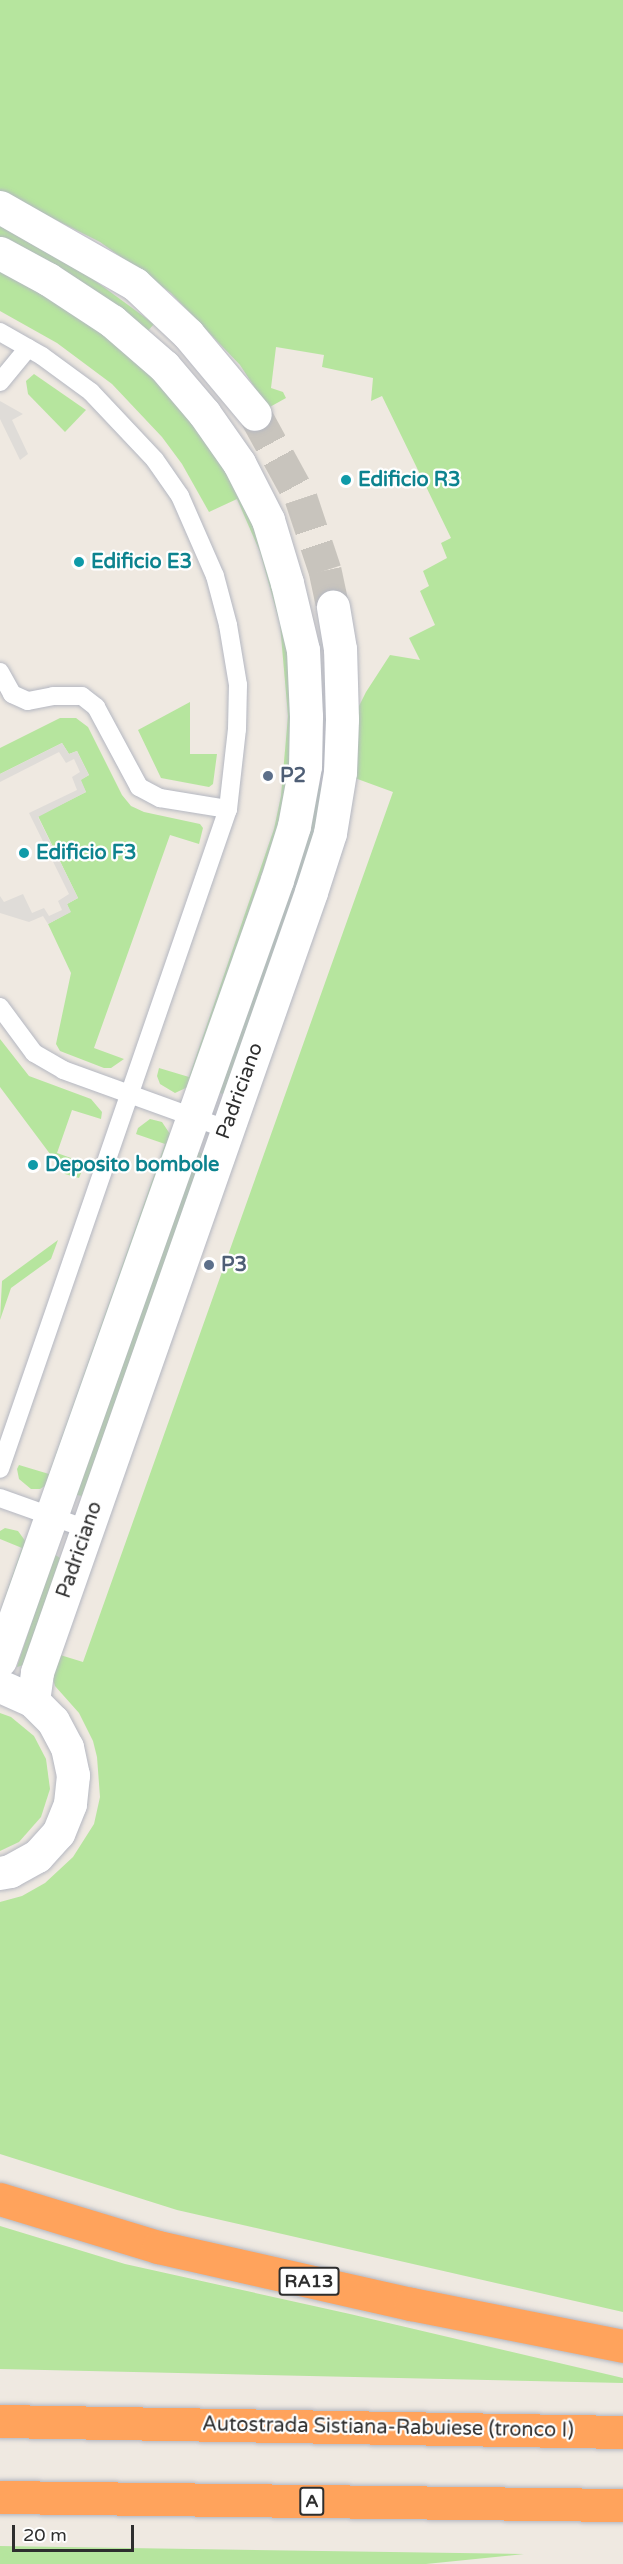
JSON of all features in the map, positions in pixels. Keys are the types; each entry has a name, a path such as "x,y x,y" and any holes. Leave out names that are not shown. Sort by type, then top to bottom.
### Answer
{"highway":[{"name":"RA13","path":"5,2200 158,2247 411,2304 623,2346"},
{"name":"Autostrada Sistiana-Rabuiese (tronco I)","path":"0,2421 623,2432"},
{"name":"A","path":"0,2497 623,2505"}],"street":[{"path":"0,207 135,284 188,334 255,414"},
{"path":"0,253 48,279 112,321 164,366 204,414 238,463 268,520 287,583 303,650 304,766 294,826 0,1660"},
{"name":"Padriciano","path":"33,1701 37,1672 330,833 340,772 342,719 340,649 333,607"},
{"path":"0,1686 33,1701 53,1721 67,1747 73,1775 70,1804 58,1833 37,1856 10,1871 0,1873"}],"lane":[{"path":"0,332 28,348 91,392 155,460 180,496 216,576 228,625 238,685 237,729 228,809 0,1470"},
{"path":"0,382 28,348"},
{"path":"0,672 12,694 28,701 53,696 82,696 96,707 139,787 160,798 228,809"},
{"path":"0,1007 34,1053 63,1070 226,1129"},
{"path":"0,1498 50,1518 87,1529"}],"green space":[{"path":"0,0 623,0 623,2312 177,2210 0,2154 0,1902 22,1896 45,1883 73,1857 94,1824 100,1797 97,1757 93,1741 79,1713 55,1686 52,1676 57,1654 83,1662 393,792 352,777 354,716 366,692 390,655 420,660 409,638 435,625 420,591 429,586 423,571 447,558 441,543 451,538 382,396 371,401 373,378 322,367 324,355 276,347 271,388 283,392 286,398 268,408 240,365 171,293 100,242 0,192"},
{"path":"0,226 90,277 154,324 146,333 0,239"},
{"path":"0,268 56,299 136,359 209,443 258,530 290,649 293,741 283,811 190,1086 175,1093 160,1084 157,1076 159,1068 189,1077 274,829 281,796 288,716 280,624 260,552 237,499 209,512 182,464 162,437 112,384 57,343 0,311"},
{"path":"34,374 86,410 65,432 28,394 26,381"},
{"path":"190,702 190,754 217,754 213,784 209,787 161,778 138,730"},
{"path":"60,718 76,718 88,727 122,795 131,806 144,812 200,824 203,828 199,844 170,835 94,1048 124,1059 111,1068 104,1068 60,1051 56,1044 71,973 48,924 70,912 67,904 78,898 38,816 86,792 80,780 89,775 77,751 69,754 62,743 0,774 0,748"},
{"path":"313,784 325,785 318,823 222,1094 217,1091"},
{"path":"0,1039 29,1076 91,1099 102,1112 101,1119 72,1110 57,1153 85,1163 79,1178 65,1174 0,1087"},
{"path":"150,1119 162,1122 170,1134 48,1484 40,1489 31,1489 19,1479 17,1469 19,1465 49,1474 165,1144 136,1134 138,1128"},
{"path":"197,1151 203,1154 82,1496 77,1495 74,1492"},
{"path":"58,1240 51,1259 11,1288 0,1320 2,1281"},
{"path":"5,1528 18,1531 26,1542 0,1612 22,1548 0,1539 0,1531"},
{"path":"54,1554 60,1558 24,1665 17,1667"},
{"path":"0,1713 11,1717 34,1736 46,1759 50,1789 41,1817 19,1842 0,1851"},
{"path":"0,2226 125,2264 623,2378 623,2383 0,2369"},
{"path":"0,2546 524,2554 426,2564 0,2564"}],"shaded area":[{"path":"0,401 23,414 12,420 28,454 20,460 0,419"},
{"path":"62,743 69,754 77,751 89,775 81,780 86,792 38,817 78,898 67,904 71,912 48,924 43,916 29,922 0,913 0,896 4,902 23,894 32,913 44,908 49,916 62,910 58,901 69,894 29,813 77,790 72,777 80,772 74,759 66,763 59,752 0,782 0,774"}],"tunnel":[{"path":"255,414 301,498 325,570 333,607"}],"place":[{"name":"Edificio R3","path":"346,480"},
{"name":"Edificio E3","path":"79,562"},
{"name":"P2","path":"268,776"},
{"name":"Edificio F3","path":"24,853"},
{"name":"Deposito bombole","path":"33,1165"},
{"name":"P3","path":"209,1265"}]}
